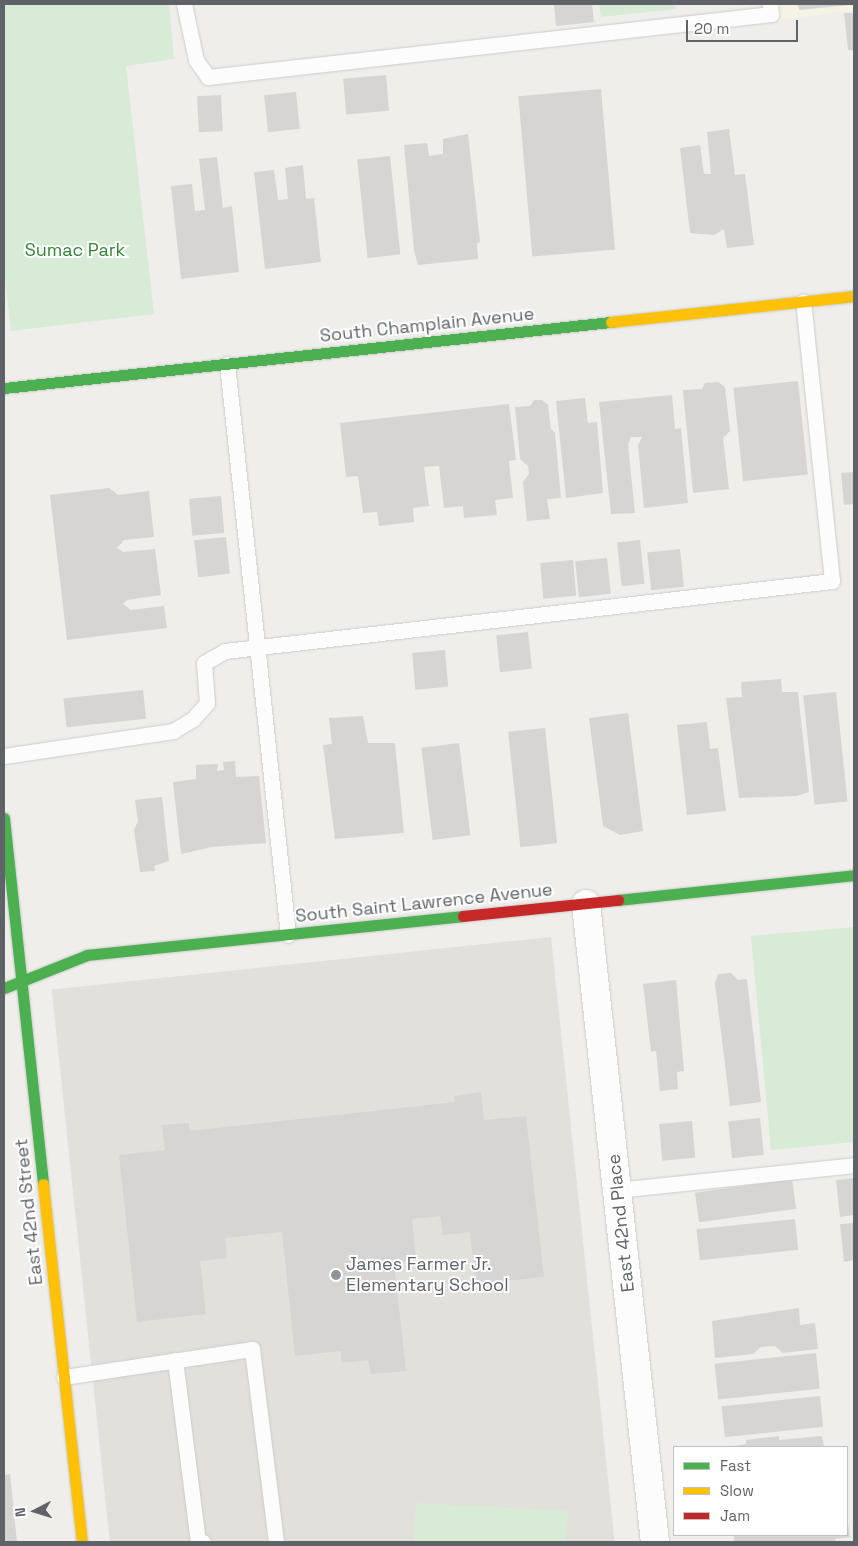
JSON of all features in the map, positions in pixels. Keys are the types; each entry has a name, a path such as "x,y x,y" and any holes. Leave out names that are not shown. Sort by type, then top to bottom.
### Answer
{"street":[{"name":"South Champlain Avenue","path":"4,388 854,296"},
{"name":"East 42nd Street","path":"4,818 82,1542"},
{"name":"South Saint Lawrence Avenue","path":"4,988 87,955 854,875"},
{"name":"East 42nd Place","path":"586,904 655,1542"}],"lane":[{"path":"184,4 196,60 208,77 771,14 770,4"},
{"path":"4,756 173,731 194,719 207,703 204,663 225,651 257,649 832,581 803,302"},
{"path":"227,364 288,935"},
{"path":"617,1190 854,1166"},
{"path":"64,1377 252,1349 276,1542"},
{"path":"175,1360 198,1542 203,1542"}],"shaded area":[{"path":"770,4 854,4 854,10 772,21"},
{"name":"James Farmer Jr. Elementary School","path":"551,937 615,1542 110,1542 52,989"}],"green space":[{"name":"Sumac Park","path":"4,4 169,4 174,59 126,66 154,314 11,331 4,270"},
{"path":"599,4 675,4 676,9 601,17"},
{"path":"854,927 854,1142 771,1150 751,936"},
{"path":"416,1503 568,1511 565,1542 413,1542"}],"building":[{"path":"554,4 592,4 594,22 556,26"},
{"path":"798,4 851,4 851,5 799,10"},
{"path":"844,13 854,13 854,50 848,50"},
{"path":"386,75 389,111 346,115 343,79"},
{"path":"601,89 615,249 532,257 518,96"},
{"path":"296,92 300,129 268,132 264,95"},
{"path":"221,95 223,131 199,132 197,96"},
{"path":"729,129 735,175 745,174 754,245 727,248 724,229 714,235 690,233 680,148 700,145 704,174 711,174 707,132"},
{"path":"468,134 480,242 477,243 478,259 418,265 414,250 404,145 427,143 429,156 443,154 443,139"},
{"path":"390,156 400,254 368,258 357,159"},
{"path":"217,157 223,208 232,206 239,272 181,279 171,186 192,184 195,211 205,210 199,159"},
{"path":"303,165 306,199 314,198 321,262 265,269 254,172 274,170 278,200 288,199 285,168"},
{"path":"798,381 808,474 743,481 733,388"},
{"path":"718,382 725,387 730,431 723,438 729,489 693,493 683,390 702,389 705,383"},
{"path":"672,395 675,429 681,428 688,503 644,508 638,445 642,437 631,437 628,445 635,513 611,514 599,402"},
{"path":"585,398 588,423 597,422 603,493 566,498 556,401"},
{"path":"534,400 542,400 548,405 551,429 555,433 561,498 547,499 550,519 527,521 523,482 529,474 528,466 520,459 515,407 530,406"},
{"path":"509,404 516,460 509,461 513,498 495,500 497,515 464,518 463,506 444,508 439,466 424,467 429,506 413,508 414,522 379,526 377,512 363,513 358,476 346,477 340,423"},
{"path":"854,472 854,504 844,505 841,473"},
{"path":"109,488 118,495 149,491 154,537 124,540 117,548 123,552 155,549 161,595 127,600 123,604 131,610 164,606 167,628 67,640 50,495"},
{"path":"221,496 224,533 192,536 189,499"},
{"path":"226,537 230,574 198,577 194,540"},
{"path":"640,540 645,584 622,586 617,542"},
{"path":"680,549 684,587 651,590 647,552"},
{"path":"607,558 611,594 579,597 575,561"},
{"path":"573,560 576,596 543,599 540,563"},
{"path":"528,632 532,669 500,672 496,635"},
{"path":"445,650 448,687 415,690 412,653"},
{"path":"781,679 782,692 798,692 809,792 796,796 739,798 726,698 742,697 741,682"},
{"path":"143,690 146,719 66,727 63,698"},
{"path":"836,692 847,801 815,805 803,695"},
{"path":"628,713 643,831 620,835 603,826 589,718"},
{"path":"363,716 368,743 395,743 404,833 335,839 323,745 332,744 329,718"},
{"path":"707,722 710,749 718,748 726,811 687,815 677,725"},
{"path":"545,728 557,843 520,847 508,732"},
{"path":"459,743 470,835 433,840 421,748"},
{"path":"235,761 236,777 259,776 266,843 212,847 181,854 173,782 196,779 196,765 218,764 217,771 224,770 223,762"},
{"path":"162,797 169,861 154,866 155,871 140,872 134,830 138,821 135,800"},
{"path":"731,973 738,980 747,979 761,1102 730,1106 715,983 718,974"},
{"path":"676,980 684,1071 677,1072 678,1089 660,1091 656,1051 651,1052 643,984"},
{"path":"481,1092 484,1120 526,1116 544,1277 476,1284 470,1232 443,1235 440,1216 412,1219 416,1260 394,1263 406,1371 371,1374 368,1360 341,1363 341,1351 295,1356 282,1232 225,1238 227,1258 200,1261 206,1314 137,1322 119,1155 165,1150 162,1125 189,1123 189,1131 455,1102 454,1096"},
{"path":"760,1118 764,1155 732,1158 728,1121"},
{"path":"692,1121 695,1158 662,1161 659,1124"},
{"path":"854,1178 854,1215 840,1217 836,1180"},
{"path":"792,1179 796,1209 699,1222 695,1193"},
{"path":"795,1219 798,1250 700,1260 697,1229"},
{"path":"854,1223 854,1260 844,1262 840,1224"},
{"path":"799,1308 800,1325 815,1323 818,1349 783,1353 775,1346 761,1347 753,1354 715,1358 712,1321"},
{"path":"816,1353 820,1389 718,1399 715,1364"},
{"path":"820,1396 823,1427 725,1437 722,1406"},
{"path":"779,1436 779,1440 822,1436 824,1446 735,1446 746,1444 746,1440"},
{"path":"10,1474 17,1542 4,1542 4,1475"},
{"path":"848,1524 850,1537 835,1539 836,1542 734,1542 734,1536 848,1536"}],"traffic: fast":[{"path":"4,388 611,322"},
{"path":"4,818 43,1184"},
{"path":"618,900 854,875"},
{"path":"4,988 87,955 463,916"}],"traffic: slow":[{"path":"611,322 854,296"},
{"path":"43,1184 82,1542"}],"traffic: jam":[{"path":"463,916 618,900"}],"place":[{"name":"James Farmer Jr. Elementary School","path":"336,1275"}]}
